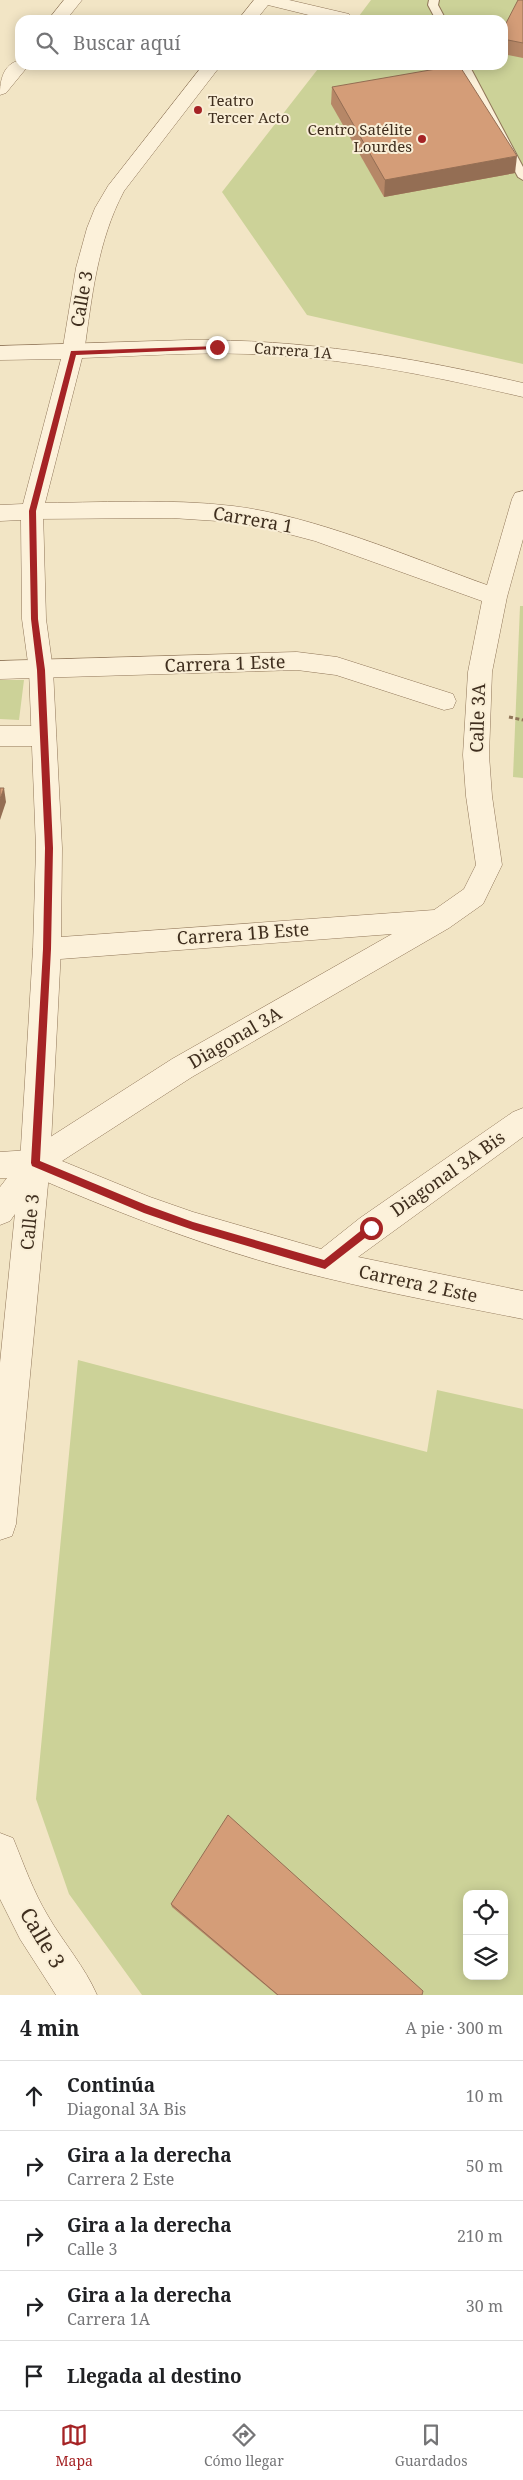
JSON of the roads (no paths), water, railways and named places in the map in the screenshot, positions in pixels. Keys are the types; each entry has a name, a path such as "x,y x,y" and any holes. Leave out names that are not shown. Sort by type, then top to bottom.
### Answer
{"street":[{"path":"61,15 73,0"},
{"path":"251,15 263,0"},
{"path":"268,0 330,15"},
{"path":"0,89 15,70"},
{"name":"Calle 3","path":"0,1524 36,1163 47,949 49,848 41,670 34,619 32,511 73,353 92,243 102,210 114,190 208,70"},
{"name":"Carrera 1A","path":"0,353 73,353 217,347 301,350 388,360 440,370 523,390"},
{"name":"Calle 3A","path":"440,920 474,896 489,865 479,796 477,712 480,672 495,597 523,499"},
{"name":"Carrera 1","path":"0,513 172,510 233,514 262,519 320,535 495,597"},
{"name":"Carrera 1 Este","path":"0,670 297,661 337,666 444,701"},
{"path":"0,736 44,736"},
{"name":"Carrera 1B Este","path":"47,949 440,920"},
{"name":"Diagonal 3A","path":"36,1163 110,1113 182,1068 440,920"},
{"name":"Diagonal 3A Bis","path":"325,1264 371,1228 523,1121"},
{"path":"0,1211 36,1163"},
{"name":"Carrera 2 Este","path":"0,1165 36,1163 168,1217 325,1264 523,1305"},
{"name":"Calle 3","path":"2,1867 37,1936 78,1995"}],"lane":[{"path":"434,0 433,5 438,15"},
{"path":"467,70 523,178"}],"place":[{"name":"Teatro Tercer Acto","path":"198,110"},
{"name":"Centro Satélite Lourdes","path":"422,139"}]}
